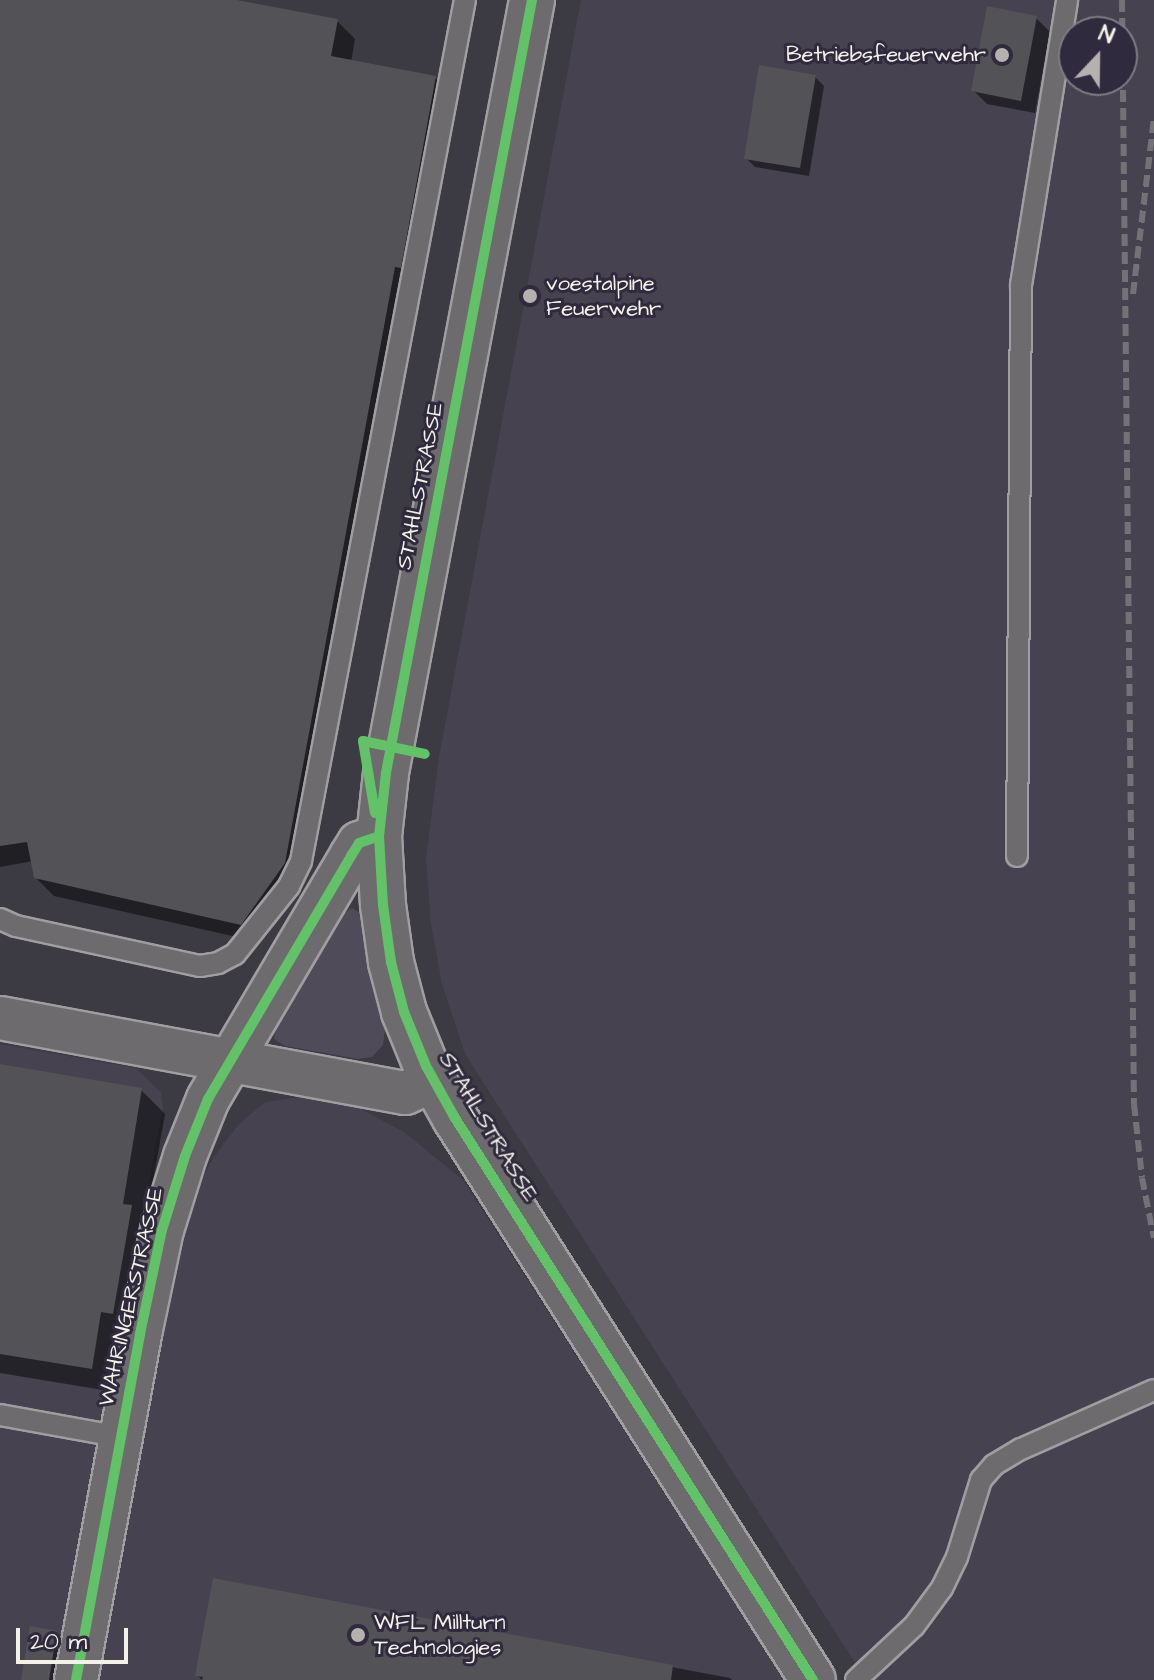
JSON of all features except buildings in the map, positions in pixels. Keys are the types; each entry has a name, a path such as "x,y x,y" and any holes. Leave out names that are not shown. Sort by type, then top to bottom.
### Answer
{"street":[{"name":"STAHLSTRASSE","path":"532,0 386,773 379,836 383,905 391,962 404,1012 434,1080 813,1680"},
{"name":"WAHRINGERSTRASSE","path":"76,1680 162,1230 185,1156 208,1099 359,843 379,836"},
{"path":"0,1018 405,1093 434,1080"}],"lane":[{"path":"0,919 16,926 200,966 218,963 235,954 289,886 301,861 465,0"},
{"path":"1017,856 1021,285 1067,0"},
{"path":"856,1680 914,1626 942,1588 957,1557 981,1480 994,1465 1154,1390"},
{"path":"0,1415 121,1437"}],"shaded area":[{"path":"581,0 1154,0 1154,1680 866,1680 465,1054 442,984 431,924 426,858 439,757"},
{"path":"352,908 360,913 385,1029 383,1045 372,1057 358,1059 285,1046 274,1039 276,1026 343,913"},
{"path":"0,1044 136,1068 161,1092 163,1107 57,1680 0,1680"},
{"path":"305,1096 357,1107 404,1132 463,1180 785,1680 94,1680 157,1337 181,1237 196,1191 213,1158 239,1124 265,1102"}],"railway":[{"path":"1122,0 1134,1104 1142,1178 1154,1238"},
{"path":"1133,294 1154,118"}],"cycle path":[{"path":"532,0 386,773 379,836 383,905 391,962 404,1012 426,1066 455,1118 813,1680"},
{"path":"375,813 363,741 425,754"},
{"path":"76,1680 140,1334 162,1230 185,1156 208,1099 351,856 359,843 379,836"}],"place":[{"name":"Betriebsfeuerwehr","path":"1002,55"},
{"name":"voestalpine Feuerwehr","path":"530,296"},
{"name":"WFL Millturn Technologies","path":"358,1635"}]}
